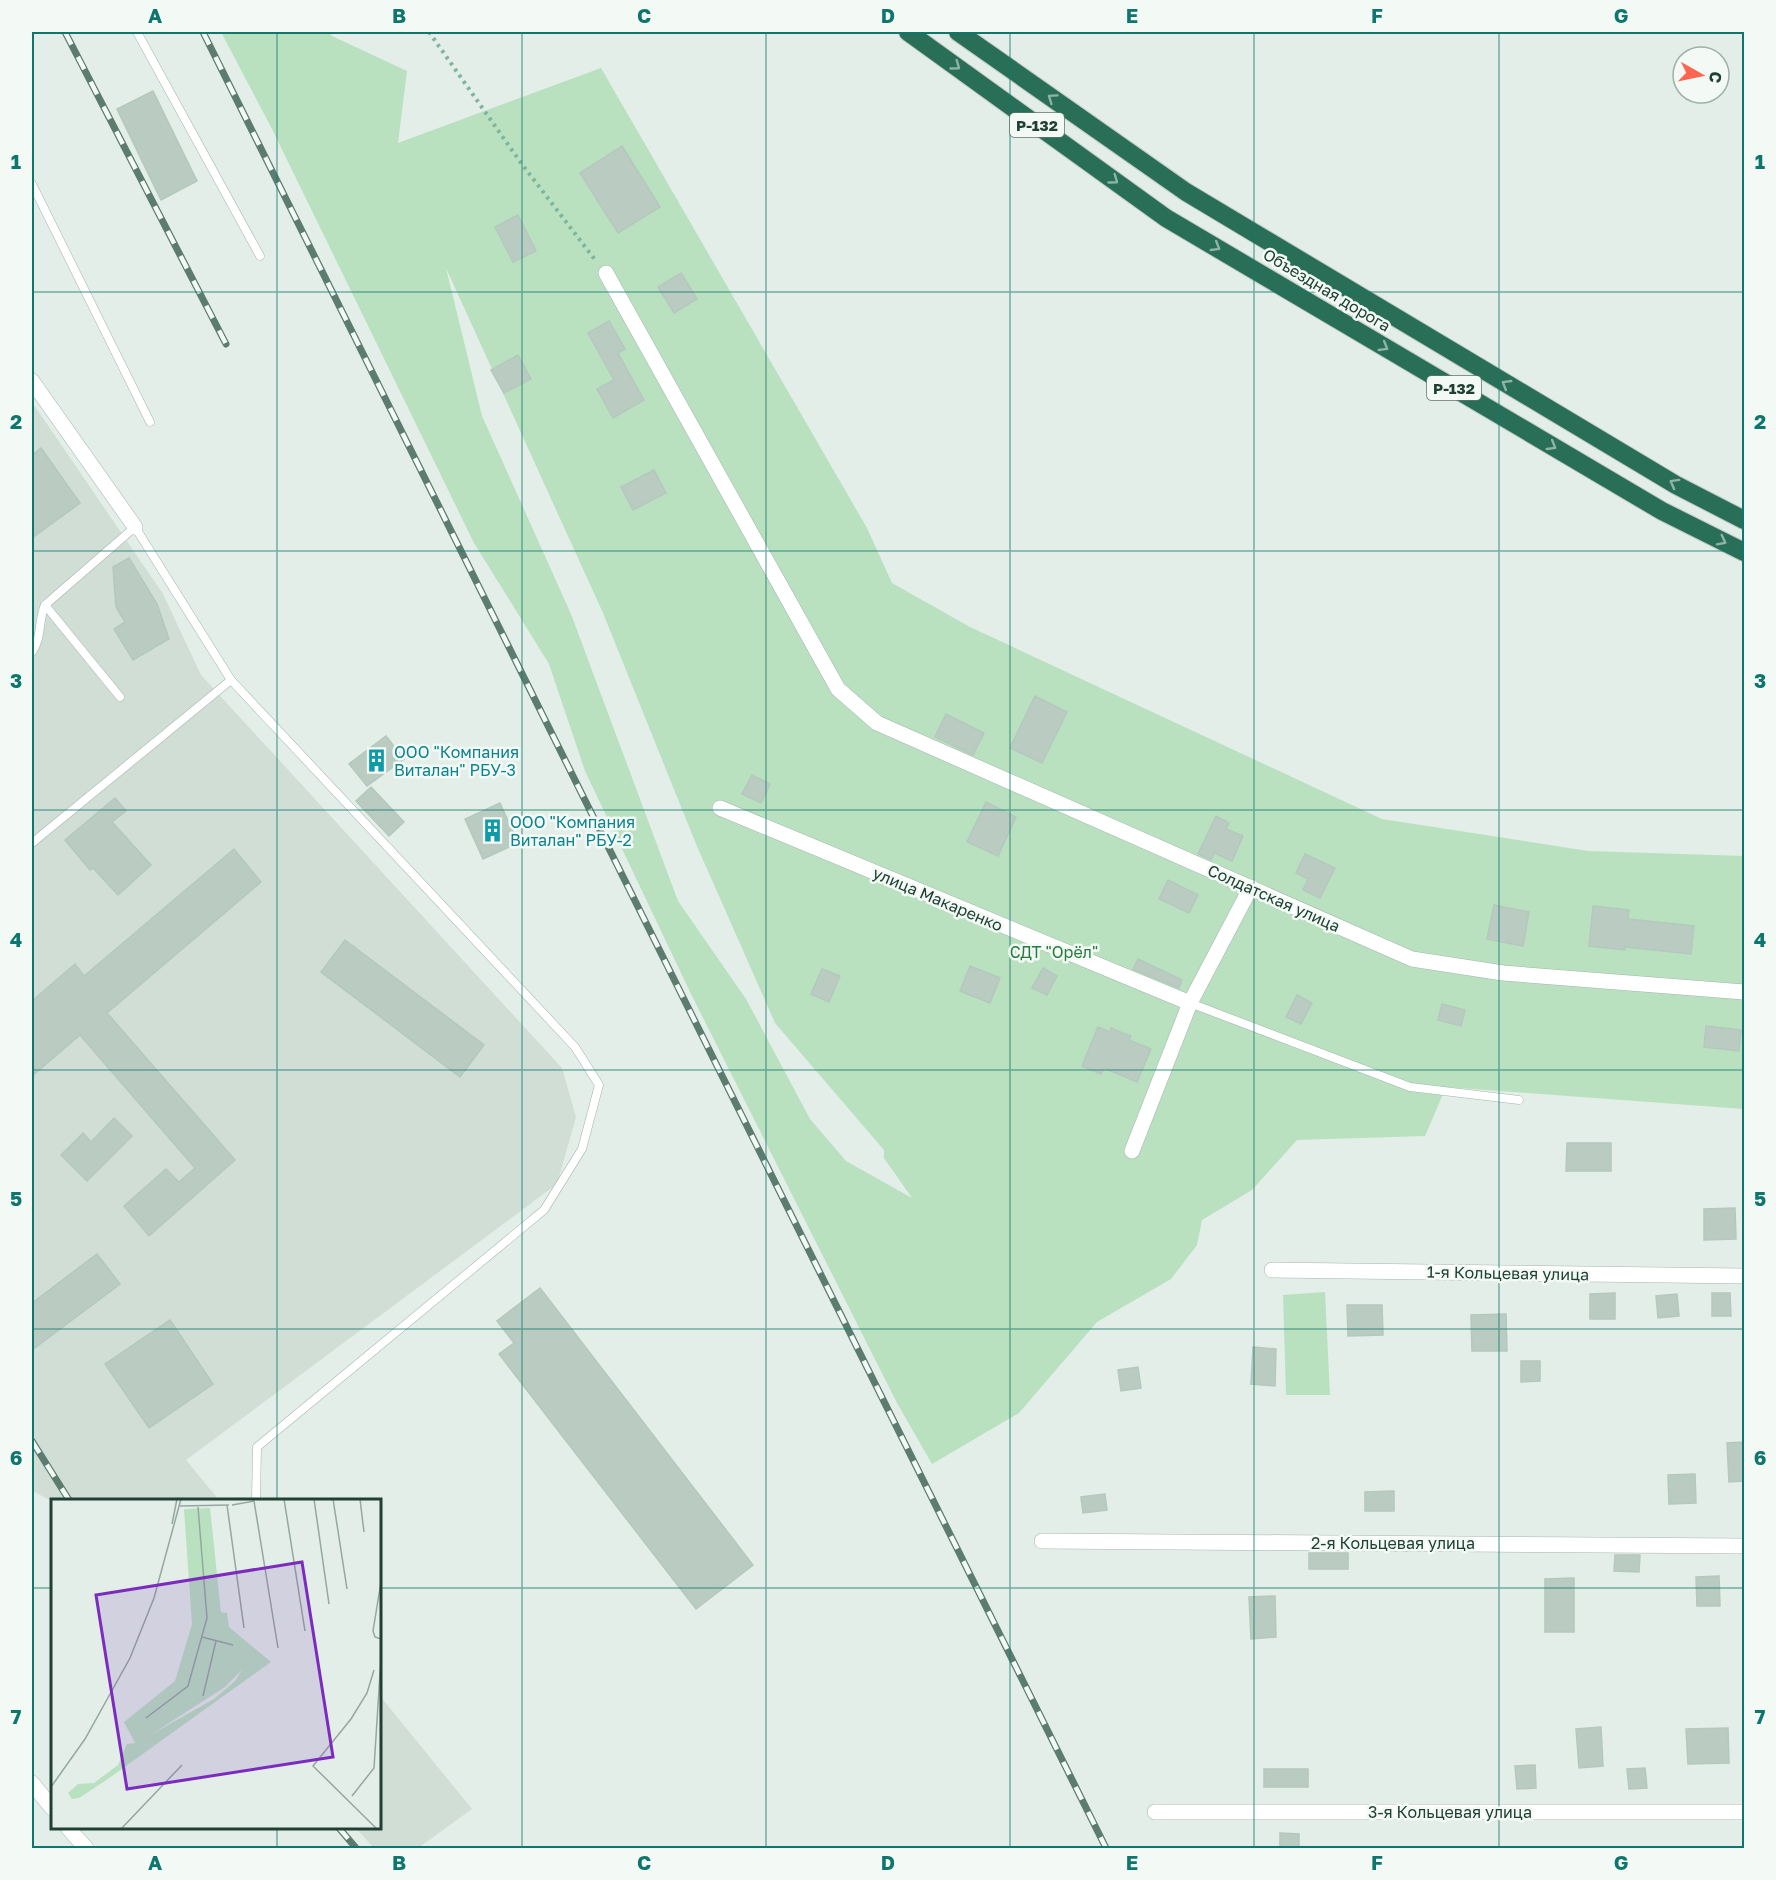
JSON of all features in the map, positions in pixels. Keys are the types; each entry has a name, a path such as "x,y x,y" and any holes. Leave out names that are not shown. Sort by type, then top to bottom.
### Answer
{"highway":[{"name":"Объездная дорога","path":"908,32 1166,218 1662,511 1744,552"},
{"name":"Объездная дорога","path":"958,32 1186,192 1676,485 1744,520"}],"street":[{"name":"Солдатская улица","path":"606,273 838,689 877,723 1412,959 1503,973 1744,992"},
{"path":"32,381 135,527"},
{"name":"улица Макаренко","path":"720,808 1190,1003"},
{"path":"1132,1151 1190,1003 1251,887"},
{"name":"1-я Кольцевая улица","path":"1272,1270 1744,1276"},
{"name":"2-я Кольцевая улица","path":"1042,1540 1744,1546"},
{"path":"32,1783 51,1808"},
{"name":"3-я Кольцевая улица","path":"1155,1812 1744,1812"},
{"path":"70,1829 86,1848"}],"lane":[{"path":"136,32 260,256"},
{"path":"32,184 150,422"},
{"path":"32,652 37,645 40,614 45,604 135,527 231,680 575,1047 599,1085 582,1149 544,1210 257,1447 256,1499"},
{"path":"45,604 120,697"},
{"path":"32,843 231,680"},
{"path":"1190,1003 1410,1087 1519,1100"}],"path":[{"path":"429,32 521,163 606,273"}],"shaded area":[{"path":"32,402 163,594 201,675 562,1068 576,1117 557,1184 186,1460 218,1499 51,1500 32,1491"},
{"path":"381,1697 472,1809 418,1848 374,1848 357,1829 381,1829"}],"green space":[{"name":"СДТ \"Орёл\"","path":"221,32 329,32 332,36 407,71 398,143 601,68 867,528 892,583 970,627 1382,819 1588,851 1744,856 1744,1109 1446,1087 1425,1136 1297,1140 1252,1190 1202,1220 1197,1245 1171,1279 1097,1322 1019,1413 932,1464 897,1403 691,994 585,771 549,664 474,543 272,129","holes":["446,268 603,613 696,844 775,1023 884,1150 884,1158 912,1198 846,1161 810,1119 746,999 678,901 571,614 482,416"]},
{"path":"1325,1292 1330,1395 1286,1395 1283,1295"}],"building":[{"path":"153,91 197,181 161,200 117,109"},
{"path":"622,146 660,207 618,233 580,173"},
{"path":"518,215 536,251 513,262 495,227"},
{"path":"681,273 697,299 674,313 658,287"},
{"path":"609,321 625,349 618,353 644,400 613,418 597,389 614,380 588,333"},
{"path":"518,355 531,379 504,393 491,370"},
{"path":"41,448 80,503 32,538 32,455"},
{"path":"654,470 666,493 633,510 621,487"},
{"path":"129,558 157,604 169,639 133,660 114,629 125,622 116,607 113,567"},
{"path":"1035,696 1067,712 1042,763 1010,748"},
{"path":"946,714 984,733 973,755 935,737"},
{"name":"ООО \"Компания Виталан\" РБУ-3","path":"386,736 404,759 367,786 349,764"},
{"path":"752,775 770,784 761,803 742,794"},
{"path":"371,787 404,822 389,836 356,801"},
{"path":"115,798 126,811 112,822 151,865 118,895 93,868 90,870 65,840"},
{"path":"986,802 1016,817 998,856 967,842"},
{"name":"ООО \"Компания Виталан\" РБУ-2","path":"500,803 518,843 483,859 465,819"},
{"path":"1216,816 1229,823 1226,829 1243,836 1232,861 1214,853 1211,860 1198,854"},
{"path":"234,849 261,882 107,1013 235,1160 149,1236 124,1206 166,1169 179,1182 195,1168 80,1035 32,1076 32,1001 75,964 84,976"},
{"path":"1305,854 1335,868 1320,898 1303,890 1308,879 1296,873"},
{"path":"1168,880 1198,895 1189,913 1159,899"},
{"path":"1494,905 1529,912 1523,946 1487,939"},
{"path":"1593,906 1629,910 1628,919 1694,926 1691,954 1625,947 1625,950 1589,946"},
{"path":"345,940 484,1045 460,1077 321,972"},
{"path":"1138,959 1182,980 1179,988 1133,969"},
{"path":"970,966 1000,978 990,1003 960,991"},
{"path":"1043,968 1057,976 1047,995 1032,988"},
{"path":"822,969 840,976 829,1002 811,994"},
{"path":"1297,995 1312,1003 1301,1024 1286,1017"},
{"path":"1442,1004 1465,1010 1461,1026 1438,1020"},
{"path":"1706,1026 1741,1030 1739,1051 1704,1047"},
{"path":"1098,1027 1110,1032 1111,1028 1131,1036 1129,1040 1151,1049 1137,1082 1104,1068 1101,1074 1082,1066"},
{"path":"114,1118 132,1136 87,1181 61,1155 83,1133 91,1142"},
{"path":"1567,1143 1611,1143 1611,1171 1566,1171"},
{"path":"1735,1208 1736,1239 1704,1240 1704,1209"},
{"path":"97,1254 120,1284 32,1350 32,1303"},
{"path":"540,1288 753,1565 696,1609 499,1354 514,1343 497,1321"},
{"path":"1615,1293 1615,1319 1590,1319 1590,1294"},
{"path":"1712,1293 1730,1293 1731,1316 1712,1316"},
{"path":"1677,1294 1679,1316 1658,1318 1656,1296"},
{"path":"1347,1305 1382,1305 1383,1335 1348,1336"},
{"path":"1506,1314 1507,1351 1472,1351 1471,1315"},
{"path":"170,1320 213,1384 149,1428 105,1364"},
{"path":"1253,1347 1276,1349 1275,1386 1251,1384"},
{"path":"1521,1361 1540,1361 1540,1381 1521,1382"},
{"path":"1138,1367 1141,1388 1121,1391 1118,1370"},
{"path":"1744,1442 1744,1481 1729,1482 1727,1443"},
{"path":"1695,1474 1696,1503 1669,1504 1668,1475"},
{"path":"1394,1491 1394,1511 1365,1511 1365,1492"},
{"path":"1105,1494 1107,1510 1083,1513 1081,1497"},
{"path":"1309,1553 1348,1553 1348,1569 1309,1569"},
{"path":"1615,1555 1640,1555 1639,1572 1614,1571"},
{"path":"1719,1576 1720,1606 1697,1606 1696,1577"},
{"path":"1574,1578 1574,1632 1545,1632 1545,1579"},
{"path":"1275,1596 1276,1637 1251,1639 1249,1597"},
{"path":"1601,1727 1603,1766 1579,1768 1576,1729"},
{"path":"1728,1728 1729,1763 1688,1764 1686,1729"},
{"path":"1535,1765 1536,1788 1517,1789 1515,1766"},
{"path":"1645,1768 1647,1788 1629,1789 1627,1769"},
{"path":"1264,1769 1308,1769 1308,1787 1264,1787"},
{"path":"1280,1833 1299,1834 1299,1848 1280,1848"}],"railway":[{"path":"65,32 226,344"},
{"path":"203,32 1106,1848"},
{"path":"32,1441 68,1499"},
{"path":"340,1829 356,1848"}],"place":[{"name":"ООО \"Компания Виталан\" РБУ-3","path":"376,761"},
{"name":"ООО \"Компания Виталан\" РБУ-2","path":"492,831"}]}
